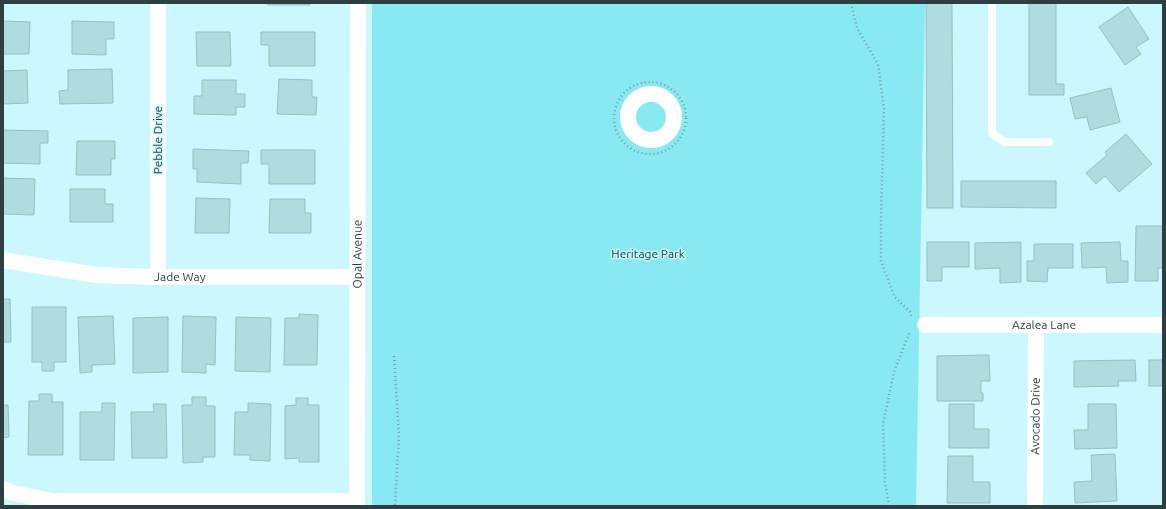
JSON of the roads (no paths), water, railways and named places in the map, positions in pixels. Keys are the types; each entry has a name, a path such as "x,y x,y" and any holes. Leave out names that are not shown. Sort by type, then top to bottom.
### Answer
{"street":[{"name":"Pebble Drive","path":"158,3 158,277"},
{"name":"Opal Avenue","path":"357,504 358,3"},
{"name":"Jade Way","path":"3,260 96,275 158,277 358,277"},
{"name":"Azalea Lane","path":"916,325 1163,325"},
{"name":"Avocado Drive","path":"1035,506 1036,325"},
{"path":"3,489 13,493 53,500 357,504"}],"lane":[{"path":"992,3 992,133 1004,142 1049,142"}],"park label":[{"name":"Heritage Park","path":"648,254"}]}
